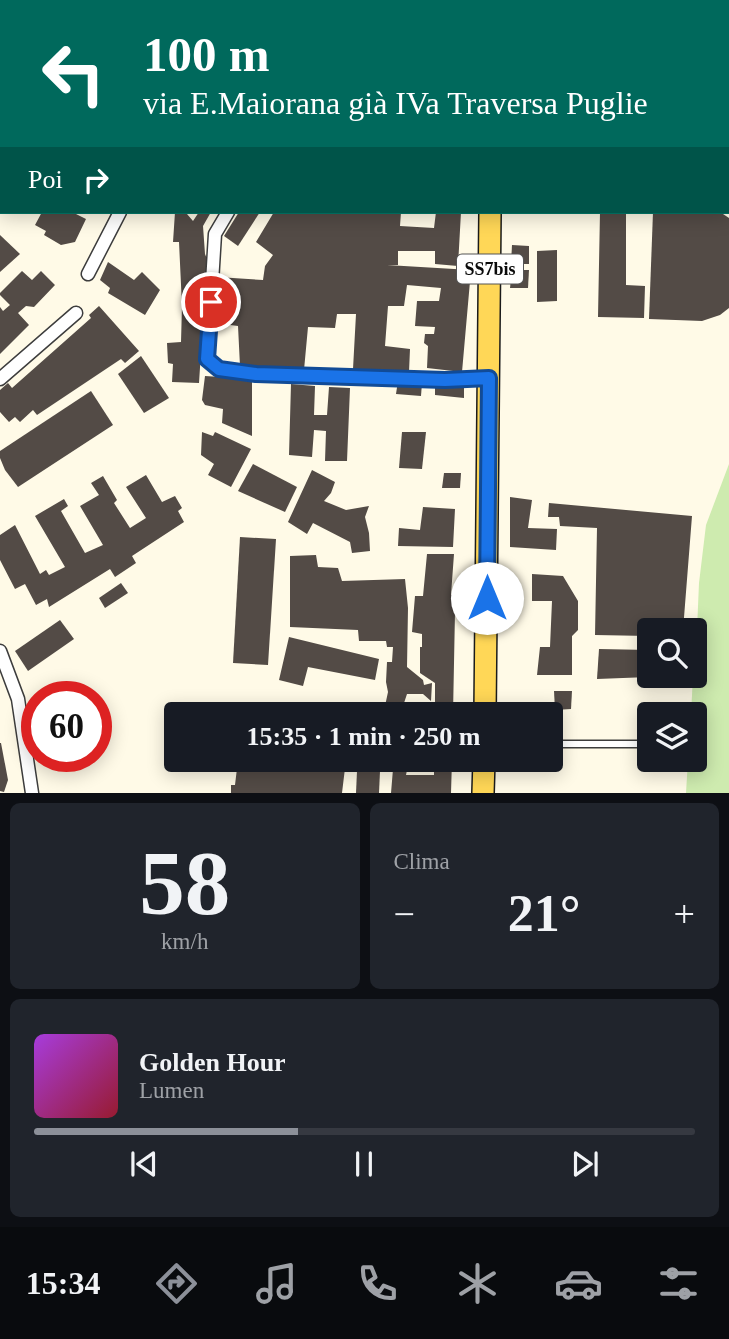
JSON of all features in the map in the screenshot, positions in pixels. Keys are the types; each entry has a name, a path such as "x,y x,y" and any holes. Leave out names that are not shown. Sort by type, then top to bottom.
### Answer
{"main road":[{"name":"SS7bis","path":"485,702 490,214"},
{"path":"483,793 484,772"}],"street":[{"path":"88,274 119,214"},
{"path":"208,346 215,234 227,214"},
{"path":"0,379 76,313"},
{"path":"0,651 18,699 32,793"}],"lane":[{"path":"208,346 207,359 219,369 256,374 445,380 489,378"},
{"path":"563,744 637,744"}],"green space":[{"path":"729,464 729,793 686,793 687,772 707,772 707,702 692,702 692,688 707,688 707,618 697,618 706,525"}],"building":[{"path":"41,214 76,214 86,219 75,242 61,245 44,235 46,231 35,225"},
{"path":"175,214 187,214 193,221 198,214 210,214 203,226 207,259 199,383 172,382 173,364 168,363 167,343 181,342 179,242 173,242"},
{"path":"238,214 259,214 238,246 224,236"},
{"path":"273,214 401,214 400,226 434,228 436,214 461,214 458,266 435,264 435,251 398,251 398,265 387,265 471,270 462,372 427,368 428,346 424,343 425,334 434,334 435,327 415,326 417,301 439,301 441,288 407,285 404,306 388,306 385,346 410,349 409,372 353,369 356,314 337,314 335,328 308,327 304,370 240,366 238,326 215,323 217,277 263,280 265,266 273,255 256,242"},
{"path":"600,214 626,214 626,285 645,286 644,318 598,317"},
{"path":"653,214 723,214 729,218 729,308 720,315 702,321 649,319"},
{"path":"0,235 20,254 0,272"},
{"path":"512,245 529,246 529,264 511,264"},
{"path":"557,250 557,301 537,302 537,251"},
{"path":"108,262 134,280 142,272 160,290 145,315 108,293 110,288 100,280"},
{"path":"512,270 529,270 528,288 510,288"},
{"path":"22,271 32,280 41,271 55,285 34,307 26,306 18,313 29,325 0,354 0,307 3,311 10,305 0,293"},
{"path":"99,306 139,351 125,363 121,359 37,415 33,410 20,422 15,417 9,422 0,412 0,390 8,383 12,388 91,318 89,315"},
{"path":"141,356 169,398 144,413 118,374"},
{"path":"205,376 252,379 252,436 222,423 223,409 205,405 202,400"},
{"path":"398,381 422,383 421,396 396,394"},
{"path":"435,383 464,384 464,398 435,395"},
{"path":"291,384 315,386 314,415 327,415 329,387 350,388 347,461 325,461 326,431 314,430 312,457 289,455"},
{"path":"91,391 113,425 18,487 5,470 0,451"},
{"path":"202,432 213,436 215,432 251,449 231,487 208,475 214,464 201,455"},
{"path":"402,432 426,432 422,469 399,468"},
{"path":"253,464 297,487 285,512 238,491"},
{"path":"312,470 335,482 324,501 346,510 369,506 365,517 370,551 352,553 350,542 313,523 307,534 288,522"},
{"path":"444,473 461,473 460,488 442,488"},
{"path":"146,475 162,502 175,496 182,508 178,511 184,522 132,556 136,563 115,577 110,569 49,607 47,599 36,605 25,584 15,589 0,560 0,535 15,525 40,574 46,570 49,575 65,567 35,516 64,499 68,506 61,511 85,553 103,545 80,506 99,495 91,483 103,476 117,500 114,503 130,528 146,518 126,487"},
{"path":"510,497 532,500 528,528 557,529 556,550 510,547"},
{"path":"549,503 692,516 684,618 637,618 637,636 595,635 597,528 560,526 559,517 548,517"},
{"path":"423,507 455,509 453,547 398,546 399,528 420,530"},
{"path":"240,537 276,539 268,665 233,663"},
{"path":"427,554 454,554 451,595 455,596 453,702 435,702 435,683 420,673 422,634 412,632 415,596 423,596"},
{"path":"316,555 318,567 338,568 342,581 405,579 408,608 407,667 423,680 424,685 432,683 431,701 423,694 407,694 404,702 386,702 387,662 392,662 393,647 387,647 386,641 359,641 358,630 290,627 290,556"},
{"path":"532,574 563,576 578,601 578,630 572,636 572,675 537,675 540,647 550,647 552,601 532,601"},
{"path":"121,583 128,593 105,608 99,598"},
{"path":"60,620 74,639 28,671 15,651"},
{"path":"289,637 379,659 375,680 308,667 303,686 279,680"},
{"path":"599,649 637,650 637,677 597,679"},
{"path":"554,691 572,691 571,709 563,710 563,702 555,702"},
{"path":"0,743 8,780 4,792 0,791"},
{"path":"237,772 345,772 342,793 231,793 231,785 235,785"},
{"path":"357,772 380,772 379,793 356,793"},
{"path":"393,772 434,775 434,772 452,772 451,793 391,793"}],"route":[{"path":"211,302 207,359 219,369 256,374 445,380 489,378 487,598"}]}
